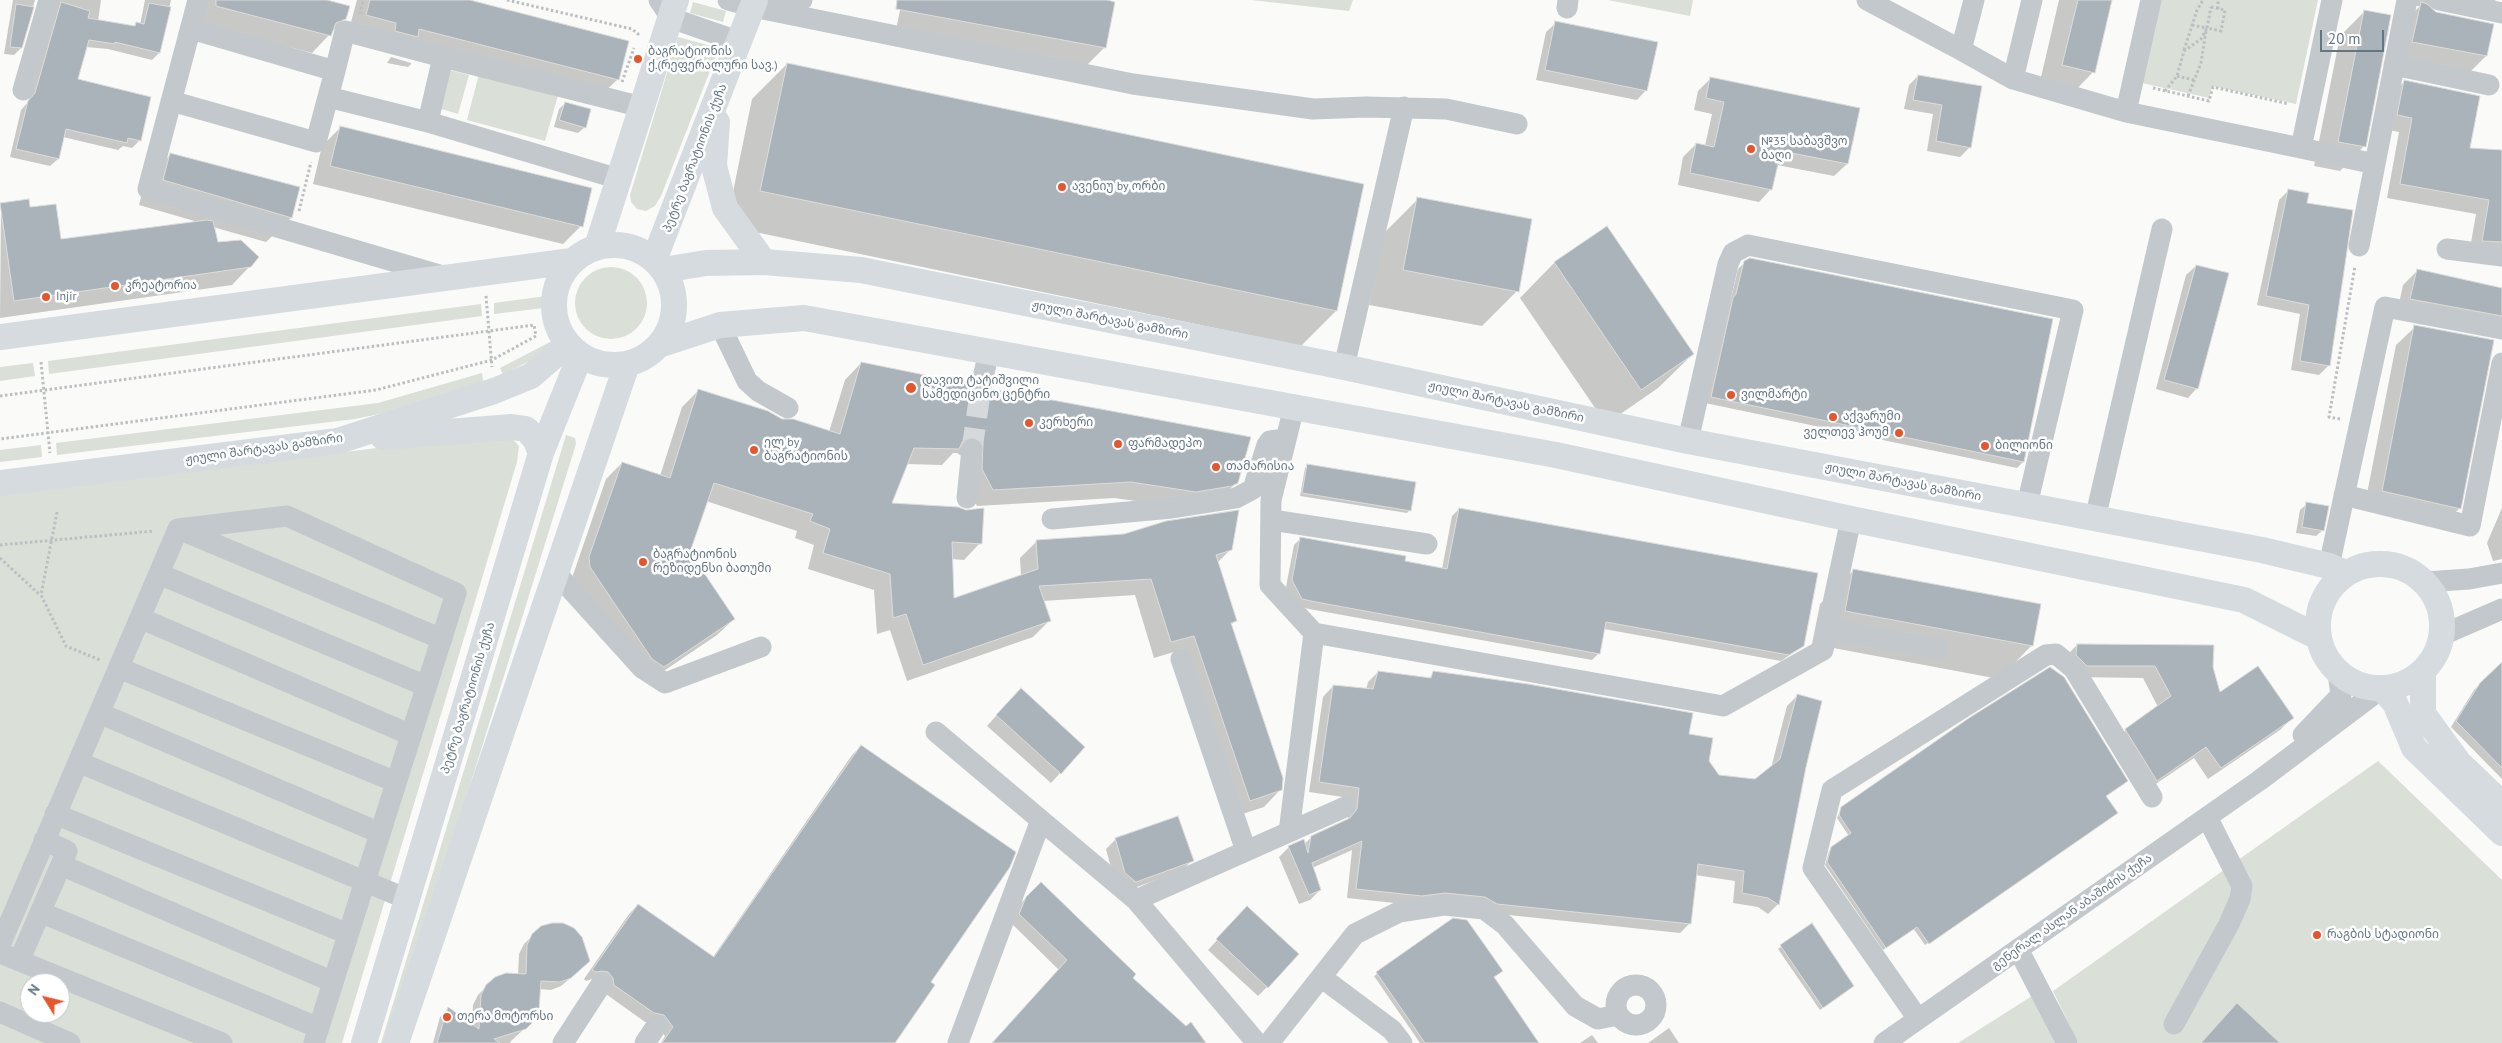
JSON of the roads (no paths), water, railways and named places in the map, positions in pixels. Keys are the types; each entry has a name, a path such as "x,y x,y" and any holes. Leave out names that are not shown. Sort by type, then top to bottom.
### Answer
{"main road":[{"name":"პეტრე ბაგრატიონის ქუჩა","path":"659,265 754,4"},
{"path":"597,247 642,107 669,6"},
{"path":"722,88 715,135 714,166 724,208 764,262"},
{"path":"0,337 572,261 597,247 621,245 633,247 659,265 670,282 674,308 669,327 659,345 645,357 627,364 611,366 595,362 574,350 556,325 553,302 559,279 572,261"},
{"name":"ჟიული შარტავას გამზირი","path":"659,265 764,262 861,270 1344,367 1688,441 2262,550 2337,570"},
{"path":"659,345 720,325 804,318 1556,455 1851,519 2244,600 2318,637"},
{"name":"პეტრე ბაგრატიონის ქუჩა","path":"364,1043 574,350"},
{"name":"ჟიული შარტავას გამზირი","path":"0,483 338,441 494,391 531,376 574,350"},
{"path":"402,1040 576,510 627,364"},
{"path":"338,441 512,427 526,429 535,439 541,454"},
{"path":"2387,564 2408,570 2425,582 2436,598 2442,616 2442,635 2436,654 2423,671 2411,680 2397,686 2382,688 2366,687 2351,682 2338,672 2325,656 2318,637 2319,612 2337,570 2366,565 2387,564"},
{"path":"2423,671 2423,714 2459,763 2502,804"},
{"path":"2382,688 2395,702 2414,748 2502,833"}],"street":[{"path":"23,90 49,0"},
{"path":"198,0 148,189 448,278"},
{"path":"728,0 1133,84 1313,109 1404,107 1446,109 1517,124"},
{"path":"754,4 802,0"},
{"path":"1867,0 2013,79 2126,112 2375,164"},
{"path":"1961,50 1974,0"},
{"path":"2013,79 2032,0"},
{"path":"2126,112 2151,0"},
{"path":"2301,148 2332,0"},
{"path":"2359,246 2407,0"},
{"path":"2439,0 2502,13"},
{"path":"669,6 740,42"},
{"path":"190,29 335,71"},
{"path":"171,101 316,142 345,31 642,107"},
{"path":"428,122 442,57"},
{"path":"2394,65 2489,85"},
{"path":"328,97 428,122 619,179"},
{"path":"1344,367 1404,107"},
{"path":"2095,519 2162,229"},
{"path":"1688,441 1728,264 1733,253 1748,245 2073,310 2028,505"},
{"path":"2447,249 2502,256"},
{"path":"2337,570 2344,495 2385,306 2502,329"},
{"path":"720,325 747,382 758,391 788,408"},
{"path":"981,387 989,351"},
{"path":"2344,495 2470,526 2502,363"},
{"path":"1294,407 1271,500 1270,584 1314,634 1723,706 1823,650 1851,519"},
{"path":"1052,519 1172,508 1236,498 1253,489 1266,445 1270,441 1285,439"},
{"path":"967,498 972,449"},
{"path":"40,912 316,1035 456,593 287,516 178,529"},
{"path":"1272,520 1427,544"},
{"path":"0,945 178,529"},
{"path":"178,529 442,639"},
{"path":"2425,582 2469,579 2502,573"},
{"path":"159,574 426,686"},
{"path":"556,574 642,668 664,683 761,647"},
{"path":"2442,635 2502,609"},
{"path":"140,618 411,735"},
{"path":"1828,629 1939,649"},
{"path":"1289,832 1314,634"},
{"path":"1918,1019 1813,868 1832,790 2046,655 2056,654 2074,669 2152,797"},
{"path":"1182,659 1246,851"},
{"path":"119,668 396,782"},
{"name":"გენერალ ასლან აბაშიძის ქუჩა","path":"2260,780 2341,695 2338,672"},
{"name":"გენერალ ასლან აბაშიძის ქუჩა","path":"1884,1043 2260,780 2382,688"},
{"path":"99,713 380,833"},
{"path":"936,732 1136,900 1257,1043"},
{"path":"78,762 407,899"},
{"path":"1136,900 1345,807"},
{"path":"55,814 348,934"},
{"path":"2174,1024 2229,924 2240,899 2242,886 2207,817"},
{"path":"958,1043 1041,820"},
{"path":"44,840 67,851 40,912 10,957 222,1043"},
{"path":"61,865 333,982"},
{"path":"1270,1043 1355,934 1399,912 1444,905 1484,910 1505,925 1575,1006 1598,1019 1618,1015"},
{"path":"2018,949 2068,1043"},
{"path":"1321,977 1392,1030 1402,1043"},
{"path":"563,1043 602,983"},
{"path":"0,1012 70,1043"},
{"path":"645,1043 657,1025"}],"tunnel":[{"path":"972,449 981,387"}],"place":[{"name":"ბაგრატიონის ქ.(რეფერალური სავ.)","path":"638,59"},
{"name":"№35 საბავშვო ბაღი","path":"1751,149"},
{"name":"ავენიუ by ორბი","path":"1062,187"},
{"name":"კრეატორია","path":"115,286"},
{"name":"Injir","path":"46,297"},
{"name":"დავით ტატიშვილი სამედიცინო ცენტრი","path":"911,388"},
{"name":"ვილმარტი","path":"1731,395"},
{"name":"აქვარუმი","path":"1833,417"},
{"name":"კერხერი","path":"1029,423"},
{"name":"ველთევ ჰოუმ","path":"1899,433"},
{"name":"ფარმადეპო","path":"1118,444"},
{"name":"ბილიონი","path":"1985,446"},
{"name":"ელ by ბაგრატიონის","path":"754,450"},
{"name":"თამარისია","path":"1216,467"},
{"name":"ბაგრატიონის რეზიდენსი ბათუმი","path":"643,562"},
{"name":"რაგბის სტადიონი","path":"2317,935"},
{"name":"თერა მოტორსი","path":"447,1017"}]}
